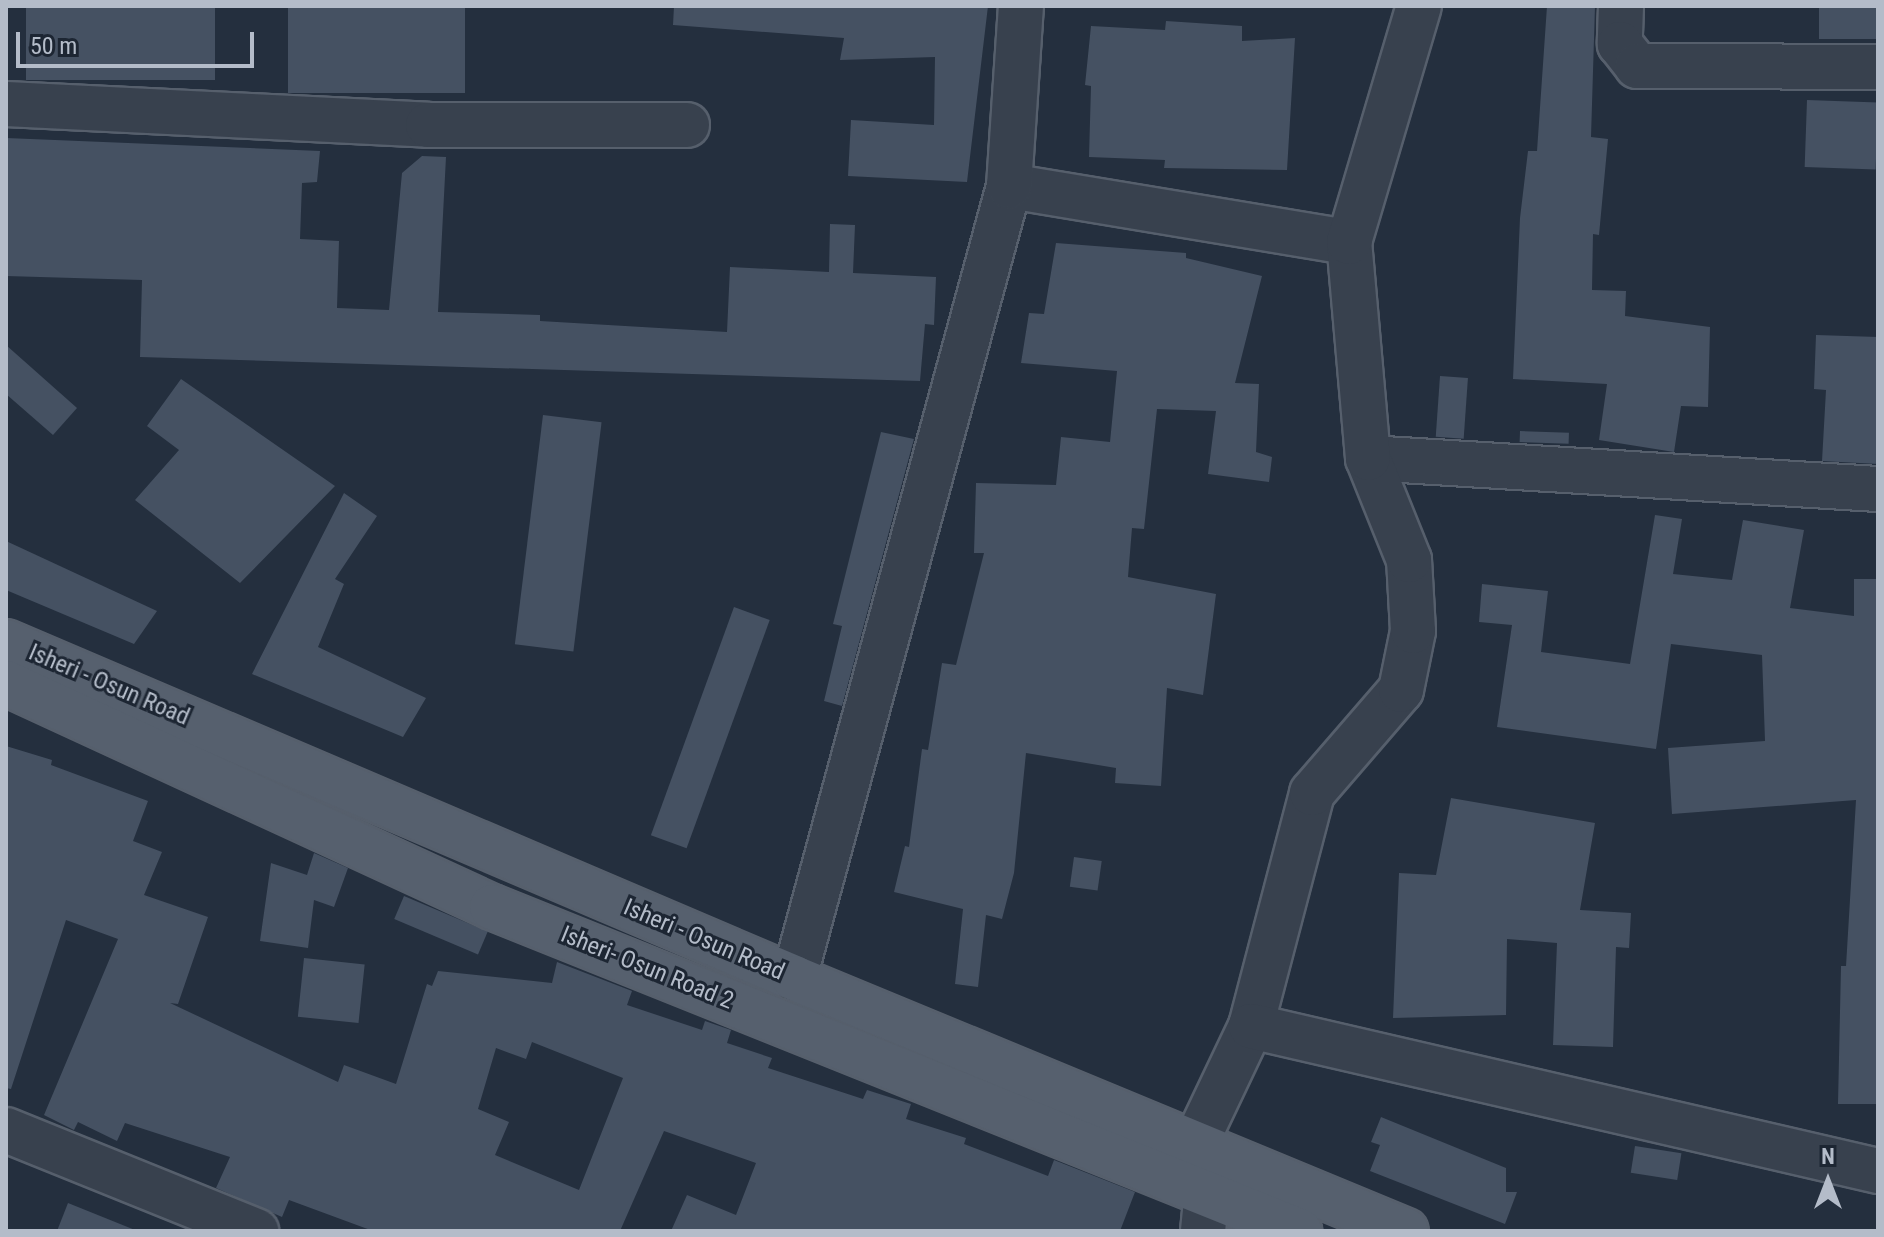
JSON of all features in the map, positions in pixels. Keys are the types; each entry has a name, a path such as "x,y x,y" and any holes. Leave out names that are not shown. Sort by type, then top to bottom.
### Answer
{"main road":[{"name":"Isheri - Osun Road","path":"6,642 794,978 1207,1180 1406,1231"},
{"name":"Isheri- Osun Road 2","path":"6,683 492,907 1207,1180 1299,1231"}],"street":[{"path":"794,978 1009,186 1021,6"},
{"path":"1207,1180 1312,793 1401,690 1413,631 1409,560 1368,458 1349,242 1419,6"},
{"path":"1621,6 1620,44 1637,66 1878,67"},
{"path":"6,104 428,125 687,125"},
{"path":"1009,186 1349,242"},
{"path":"1368,458 1878,489"},
{"path":"1251,1026 1878,1171"},
{"path":"6,1130 256,1231"}],"building":[{"path":"26,6 215,6 215,80 26,80"},
{"path":"288,6 465,6 465,93 288,93"},
{"path":"674,6 988,6 967,182 848,176 851,120 934,125 935,57 840,60 844,38 673,25"},
{"path":"1547,6 1595,6 1591,137 1608,139 1599,235 1593,234 1592,290 1626,291 1625,316 1710,327 1708,407 1681,406 1674,452 1599,440 1607,384 1513,379 1520,218 1528,151 1537,151"},
{"path":"1819,6 1878,6 1878,39 1819,39"},
{"path":"1166,21 1242,26 1242,41 1295,38 1287,170 1164,168 1165,160 1089,157 1091,86 1085,85 1091,26 1165,30"},
{"path":"1807,100 1878,102 1876,169 1805,167"},
{"path":"6,138 320,151 317,182 302,183 300,239 339,241 337,308 389,310 402,173 422,156 446,157 438,312 540,315 540,321 727,332 730,267 829,272 830,224 855,225 853,273 936,277 934,325 925,324 920,381 140,357 142,280 6,276"},
{"path":"1056,243 1186,253 1186,258 1262,276 1235,383 1259,384 1256,452 1272,457 1269,482 1208,474 1216,411 1157,409 1144,529 1132,528 1128,577 1216,594 1203,695 1167,688 1161,786 1115,783 1116,768 1026,753 1014,873 1002,919 986,915 978,987 955,984 963,909 894,892 905,846 909,847 922,749 928,750 942,663 956,665 984,553 974,553 976,483 1056,485 1061,437 1110,442 1117,371 1021,363 1029,313 1044,314"},
{"path":"1816,335 1878,337 1878,464 1822,461 1826,390 1814,389"},
{"path":"6,345 77,408 53,435 6,394"},
{"path":"1440,376 1468,378 1464,439 1436,437"},
{"path":"181,379 335,486 240,583 135,500 179,450 147,426"},
{"path":"543,415 602,422 573,651 515,644"},
{"path":"1520,431 1569,433 1569,444 1520,442"},
{"path":"881,432 914,439 842,706 824,701 842,626 833,624"},
{"path":"344,493 377,516 335,579 344,584 318,647 426,698 403,737 252,674"},
{"path":"1655,515 1682,519 1673,574 1732,580 1743,520 1804,530 1790,608 1854,616 1854,579 1878,579 1878,1104 1838,1104 1841,966 1846,966 1856,800 1672,814 1668,748 1765,741 1762,655 1671,644 1656,749 1497,727 1512,625 1479,622 1482,584 1548,591 1541,652 1630,664"},
{"path":"6,541 157,611 134,644 6,590"},
{"path":"734,607 770,620 687,848 651,835"},
{"path":"6,746 52,760 51,765 148,801 133,841 162,852 144,895 208,917 178,1004 170,1003 338,1082 344,1065 396,1084 427,984 432,986 438,971 552,983 557,962 632,991 627,1005 702,1030 705,1021 731,1030 727,1043 772,1058 768,1068 863,1099 867,1090 911,1104 906,1119 966,1138 964,1144 1048,1176 1054,1160 1135,1192 1120,1231 671,1231 687,1195 736,1215 756,1163 664,1131 620,1231 373,1231 289,1200 282,1217 216,1188 230,1157 125,1123 117,1141 78,1122 74,1130 44,1115 118,939 66,920 11,1089 6,1088","holes":["532,1042 623,1078 579,1190 495,1155 509,1122 478,1109 496,1048 526,1059"]},
{"path":"1451,798 1595,823 1580,910 1631,913 1629,948 1616,947 1613,1047 1553,1045 1557,943 1507,939 1506,1015 1393,1018 1399,873 1436,875"},
{"path":"314,853 348,868 334,907 314,900 308,948 260,941 271,863 307,875"},
{"path":"1074,857 1102,861 1098,891 1070,887"},
{"path":"404,896 488,932 478,955 394,919"},
{"path":"304,958 365,964 358,1023 298,1017"},
{"path":"1381,1117 1506,1168 1506,1192 1517,1192 1505,1224 1370,1171 1380,1145 1371,1142"},
{"path":"1635,1146 1681,1153 1677,1180 1631,1173"},
{"path":"68,1203 135,1230 135,1231 57,1231"}]}
